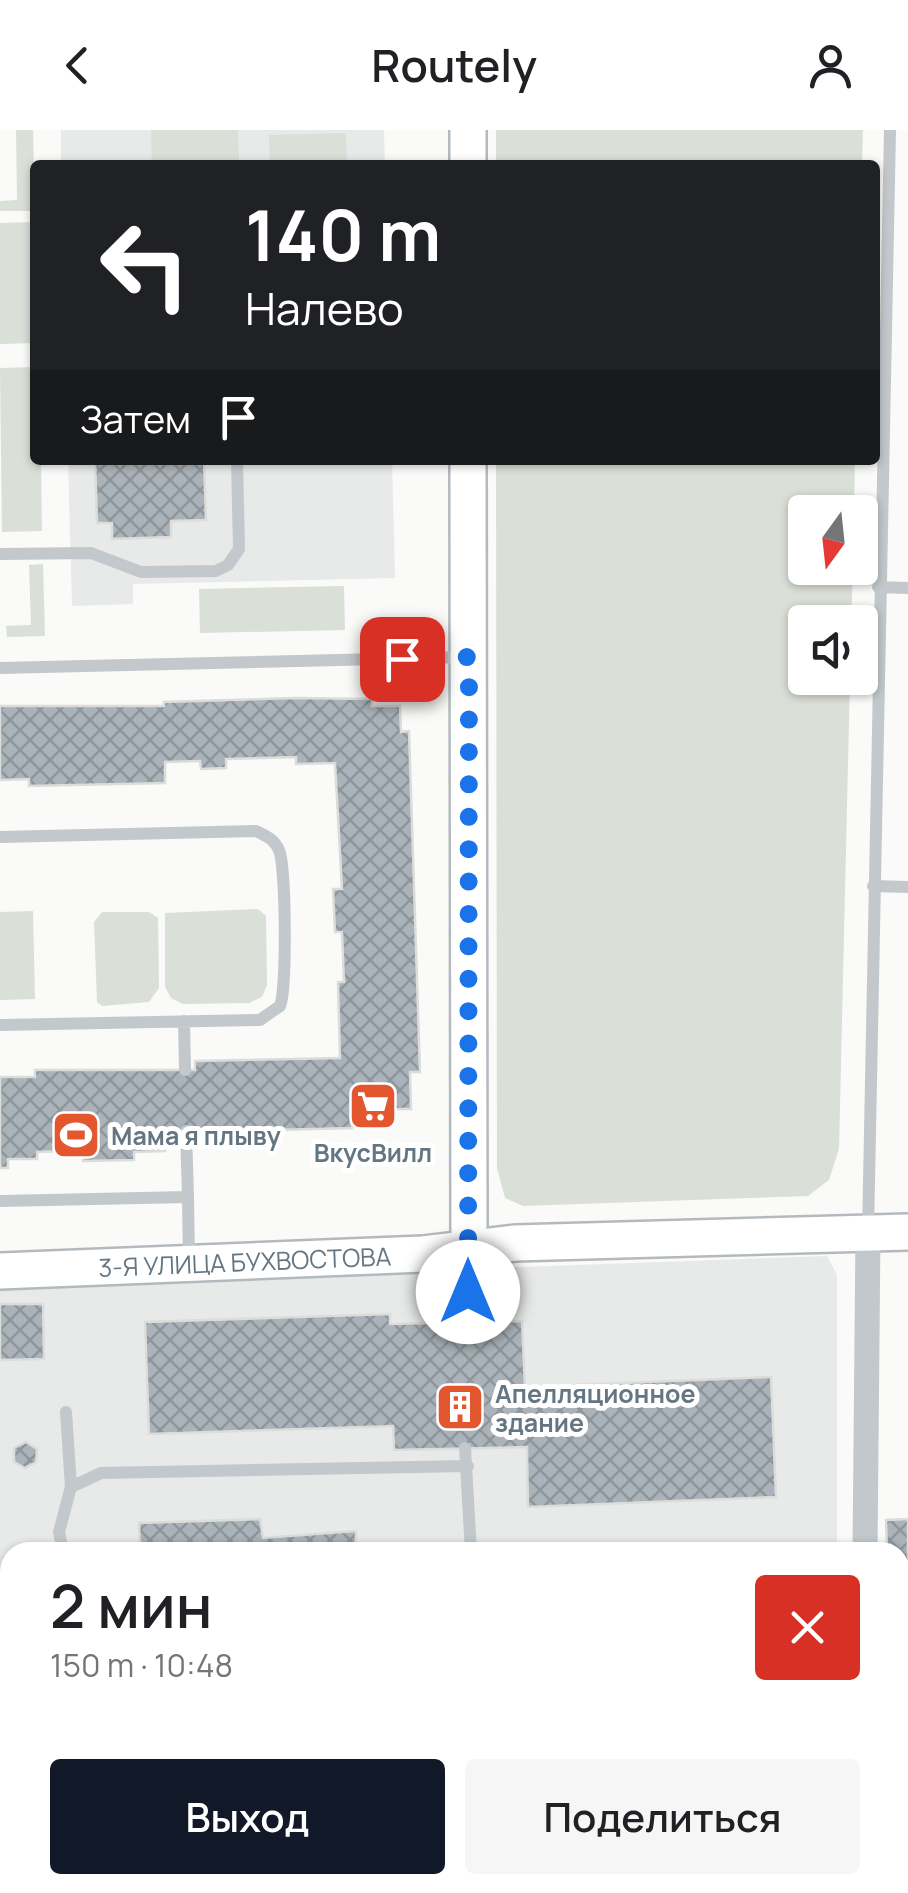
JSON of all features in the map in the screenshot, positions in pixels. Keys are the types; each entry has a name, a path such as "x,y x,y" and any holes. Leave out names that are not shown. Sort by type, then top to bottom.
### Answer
{"street":[{"path":"468,130 468,160"},
{"path":"468,465 469,1251"},
{"path":"865,1542 868,1232"},
{"name":"3-Я УЛИЦА БУХВОСТОВА","path":"0,1271 469,1251 515,1242 908,1232"}],"lane":[{"path":"868,1232 890,130"},
{"path":"0,554 91,553 141,572 216,570 228,565 239,549 238,465"},
{"path":"878,587 908,588"},
{"path":"0,668 469,657"},
{"path":"0,837 256,831 274,842 282,858 284,984 280,1006 260,1020 0,1025"},
{"path":"873,886 908,887"},
{"path":"184,1021 185,1070"},
{"path":"186,1131 189,1264"},
{"path":"0,1201 188,1197"},
{"path":"462,1322 468,1301 469,1251"},
{"path":"61,1542 59,1532 71,1487 66,1412"},
{"path":"465,1448 471,1542"},
{"path":"71,1487 102,1473 468,1466"}],"shaded area":[{"path":"16,130 33,130 30,211 0,211 0,201 17,200"},
{"path":"61,130 384,130 385,160 61,160"},
{"path":"151,130 238,130 239,160 152,160"},
{"path":"496,130 863,130 862,160 496,160"},
{"path":"346,133 347,160 270,160 269,135"},
{"path":"30,222 30,343 0,344 0,223"},
{"path":"30,367 30,465 41,465 42,531 2,532 0,368"},
{"path":"68,465 392,465 395,578 133,584 133,604 72,606"},
{"path":"496,465 855,465 854,495 788,495 788,585 852,585 852,605 788,605 788,695 850,695 839,1149 829,1180 808,1196 523,1206 505,1198 497,1168"},
{"path":"43,564 45,636 7,637 6,626 31,625 29,565"},
{"path":"344,586 345,630 200,633 199,589"},
{"path":"258,909 266,916 267,985 262,997 249,1003 183,1004 171,998 165,987 165,913"},
{"path":"33,911 35,999 0,1000 0,912"},
{"path":"102,912 149,912 158,918 159,988 149,1002 102,1006 97,1002 94,922"},
{"path":"827,1256 837,1275 837,1542 0,1542 0,1286"}],"building":[{"path":"95,465 204,465 206,520 171,521 171,537 112,539 112,523 97,523"},
{"path":"372,699 372,706 400,706 401,732 409,731 420,1072 410,1072 411,1109 391,1109 391,1121 352,1122 352,1128 239,1131 240,1141 212,1142 212,1131 164,1132 165,1151 134,1152 134,1160 83,1161 83,1150 37,1152 37,1159 8,1159 8,1168 0,1168 0,1077 35,1077 35,1070 195,1070 195,1061 340,1058 338,982 344,982 342,932 335,932 333,889 342,889 335,763 296,764 296,757 226,759 226,768 201,769 200,761 165,762 165,783 29,786 29,779 0,780 0,706 164,706 164,702"},
{"path":"0,1304 43,1304 44,1359 0,1360"},
{"name":"Апелляционное здание","path":"390,1314 390,1324 522,1321 525,1387 771,1377 776,1497 528,1507 527,1447 394,1450 393,1426 149,1434 145,1322"},
{"path":"26,1442 37,1449 36,1462 25,1468 14,1462 14,1448"},
{"path":"260,1519 263,1538 356,1531 356,1542 140,1542 139,1523"},
{"path":"908,1519 908,1542 887,1542 886,1520"},
{"path":"908,1519 908,1542 887,1542 886,1520"}],"place":[{"name":"ВкусВилл","path":"373,1106"},
{"name":"Мама я плыву","path":"76,1135"},
{"name":"Апелляционное здание","path":"460,1407"}],"route":[{"path":"402,659 469,657 468,1292"}]}
